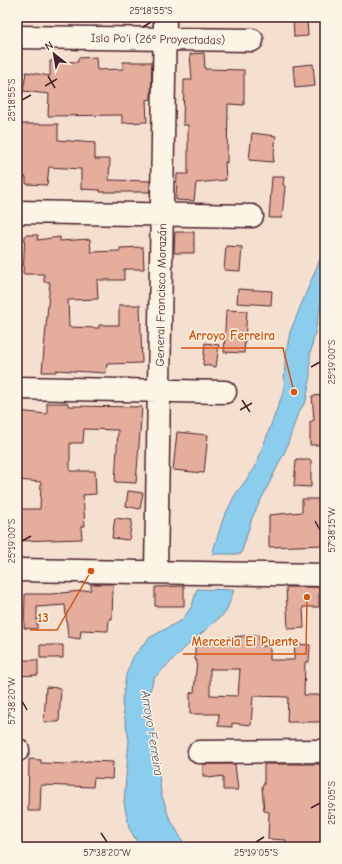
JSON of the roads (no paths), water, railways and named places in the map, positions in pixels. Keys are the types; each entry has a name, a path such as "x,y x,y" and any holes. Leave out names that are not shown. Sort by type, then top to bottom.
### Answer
{"street":[{"name":"General Francisco Morazán","path":"156,572 165,17"},
{"name":"Isla Po'i (26ª Proyectadas)","path":"17,37 252,40"},
{"path":"17,212 252,216"},
{"path":"17,388 225,392"},
{"path":"17,570 325,575"},
{"path":"199,752 325,751"}],"water":[{"path":"325,247 325,286 310,355 310,380 306,401 298,413 286,449 252,518 241,554 212,554 223,519 235,495 255,468 284,390 285,360 290,332"},
{"path":"197,589 234,590 226,612 188,645 154,678 148,697 156,747 161,793 169,817 186,847 140,847 129,828 124,803 129,740 122,704 126,675 133,657 149,638 182,620 192,606"}],"place":[{"name":"Arroyo Ferreira","path":"294,392"},
{"name":"13","path":"91,571"},
{"name":"Merceria El Puente","path":"307,597"}]}
